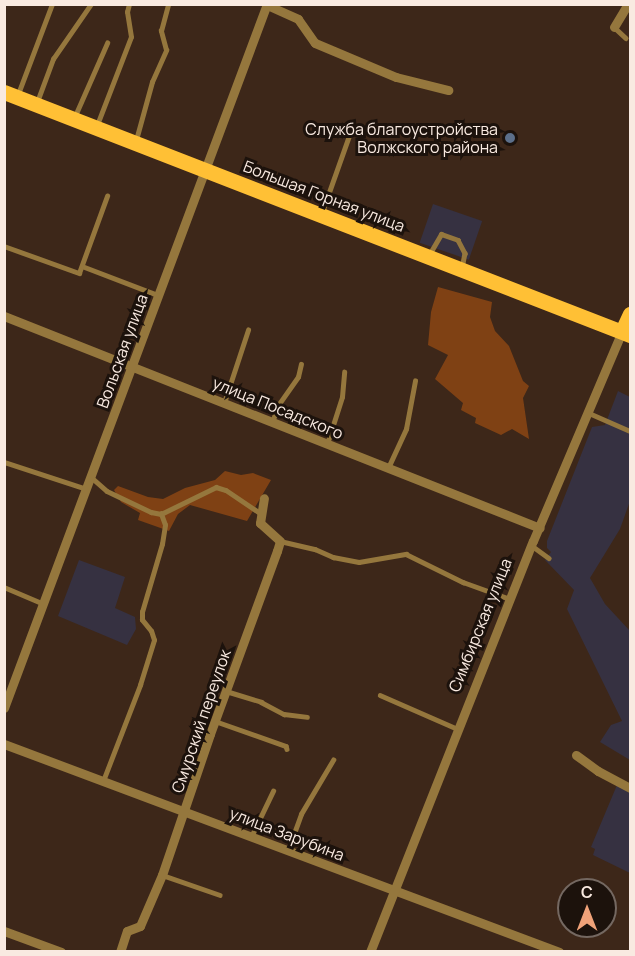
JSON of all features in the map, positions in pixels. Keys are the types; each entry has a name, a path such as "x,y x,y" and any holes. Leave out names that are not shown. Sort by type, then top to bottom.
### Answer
{"main road":[{"name":"Большая Горная улица","path":"11,94 626,333"},
{"name":"Симбирская улица","path":"626,333 630,314"}],"street":[{"path":"614,27 628,4"},
{"path":"267,5 298,19 315,43 396,78 448,90"},
{"name":"Вольская улица","path":"4,708 267,5"},
{"name":"улица Посадского","path":"4,316 540,528"},
{"name":"Симбирская улица","path":"370,951 531,545 626,333"},
{"path":"264,498 260,523 280,542"},
{"name":"Смурский переулок","path":"120,951 127,931 140,926 162,875 186,811 214,722 280,542"},
{"name":"улица Зарубина","path":"4,744 559,951"},
{"path":"576,755 598,771 630,788"},
{"path":"4,931 61,951"}],"lane":[{"path":"11,94 52,4"},
{"path":"36,104 53,59 91,4"},
{"path":"96,128 131,37 127,12 129,4"},
{"path":"135,142 152,82 166,50 161,32 168,4"},
{"path":"614,27 626,38"},
{"path":"74,119 107,43"},
{"path":"321,214 351,130"},
{"path":"4,246 79,273 107,196"},
{"path":"429,255 441,234 458,240 465,253 462,268"},
{"path":"82,266 158,295"},
{"path":"224,403 248,330"},
{"path":"272,422 283,398 298,377 301,364"},
{"path":"327,444 342,397 344,372"},
{"path":"388,468 406,429 415,381"},
{"path":"589,413 630,431"},
{"path":"4,462 87,489"},
{"path":"91,477 131,505 161,514 216,488 226,490 260,513"},
{"path":"103,781 140,685 154,640 151,631 142,621 142,612 162,544 165,525 161,514"},
{"path":"280,542 315,549 333,557 359,562 406,554 463,582 510,599"},
{"path":"531,545 549,558"},
{"path":"4,587 44,604"},
{"path":"226,691 261,702 284,714 307,717"},
{"path":"380,695 458,729"},
{"path":"214,722 286,746 287,749"},
{"path":"288,850 301,814 333,760"},
{"path":"251,837 273,791"},
{"path":"162,875 220,895"}],"shaded area":[{"path":"433,204 482,221 469,260 420,243"},
{"path":"438,287 492,302 490,317 495,331 509,346 523,381 529,386 523,398 529,439 512,429 501,435 475,423 476,418 461,410 463,403 435,379 448,355 428,345 431,312"},
{"path":"618,391 630,397 630,501 620,529 590,578 605,604 630,631 630,760 600,742 611,725 622,721 567,609 574,590 545,560 551,552 547,548 547,541 592,427 605,425"},
{"path":"225,471 241,475 253,473 271,480 247,521 190,505 178,514 169,531 138,520 140,513 121,502 114,490 118,486 148,497 163,499 185,488 215,480"},
{"path":"79,560 125,577 115,608 135,617 136,629 127,645 58,616"},
{"path":"617,785 630,792 630,873 593,855 595,849 591,847"}],"place":[{"name":"Служба благоустройства Волжского района","path":"510,138"}]}
